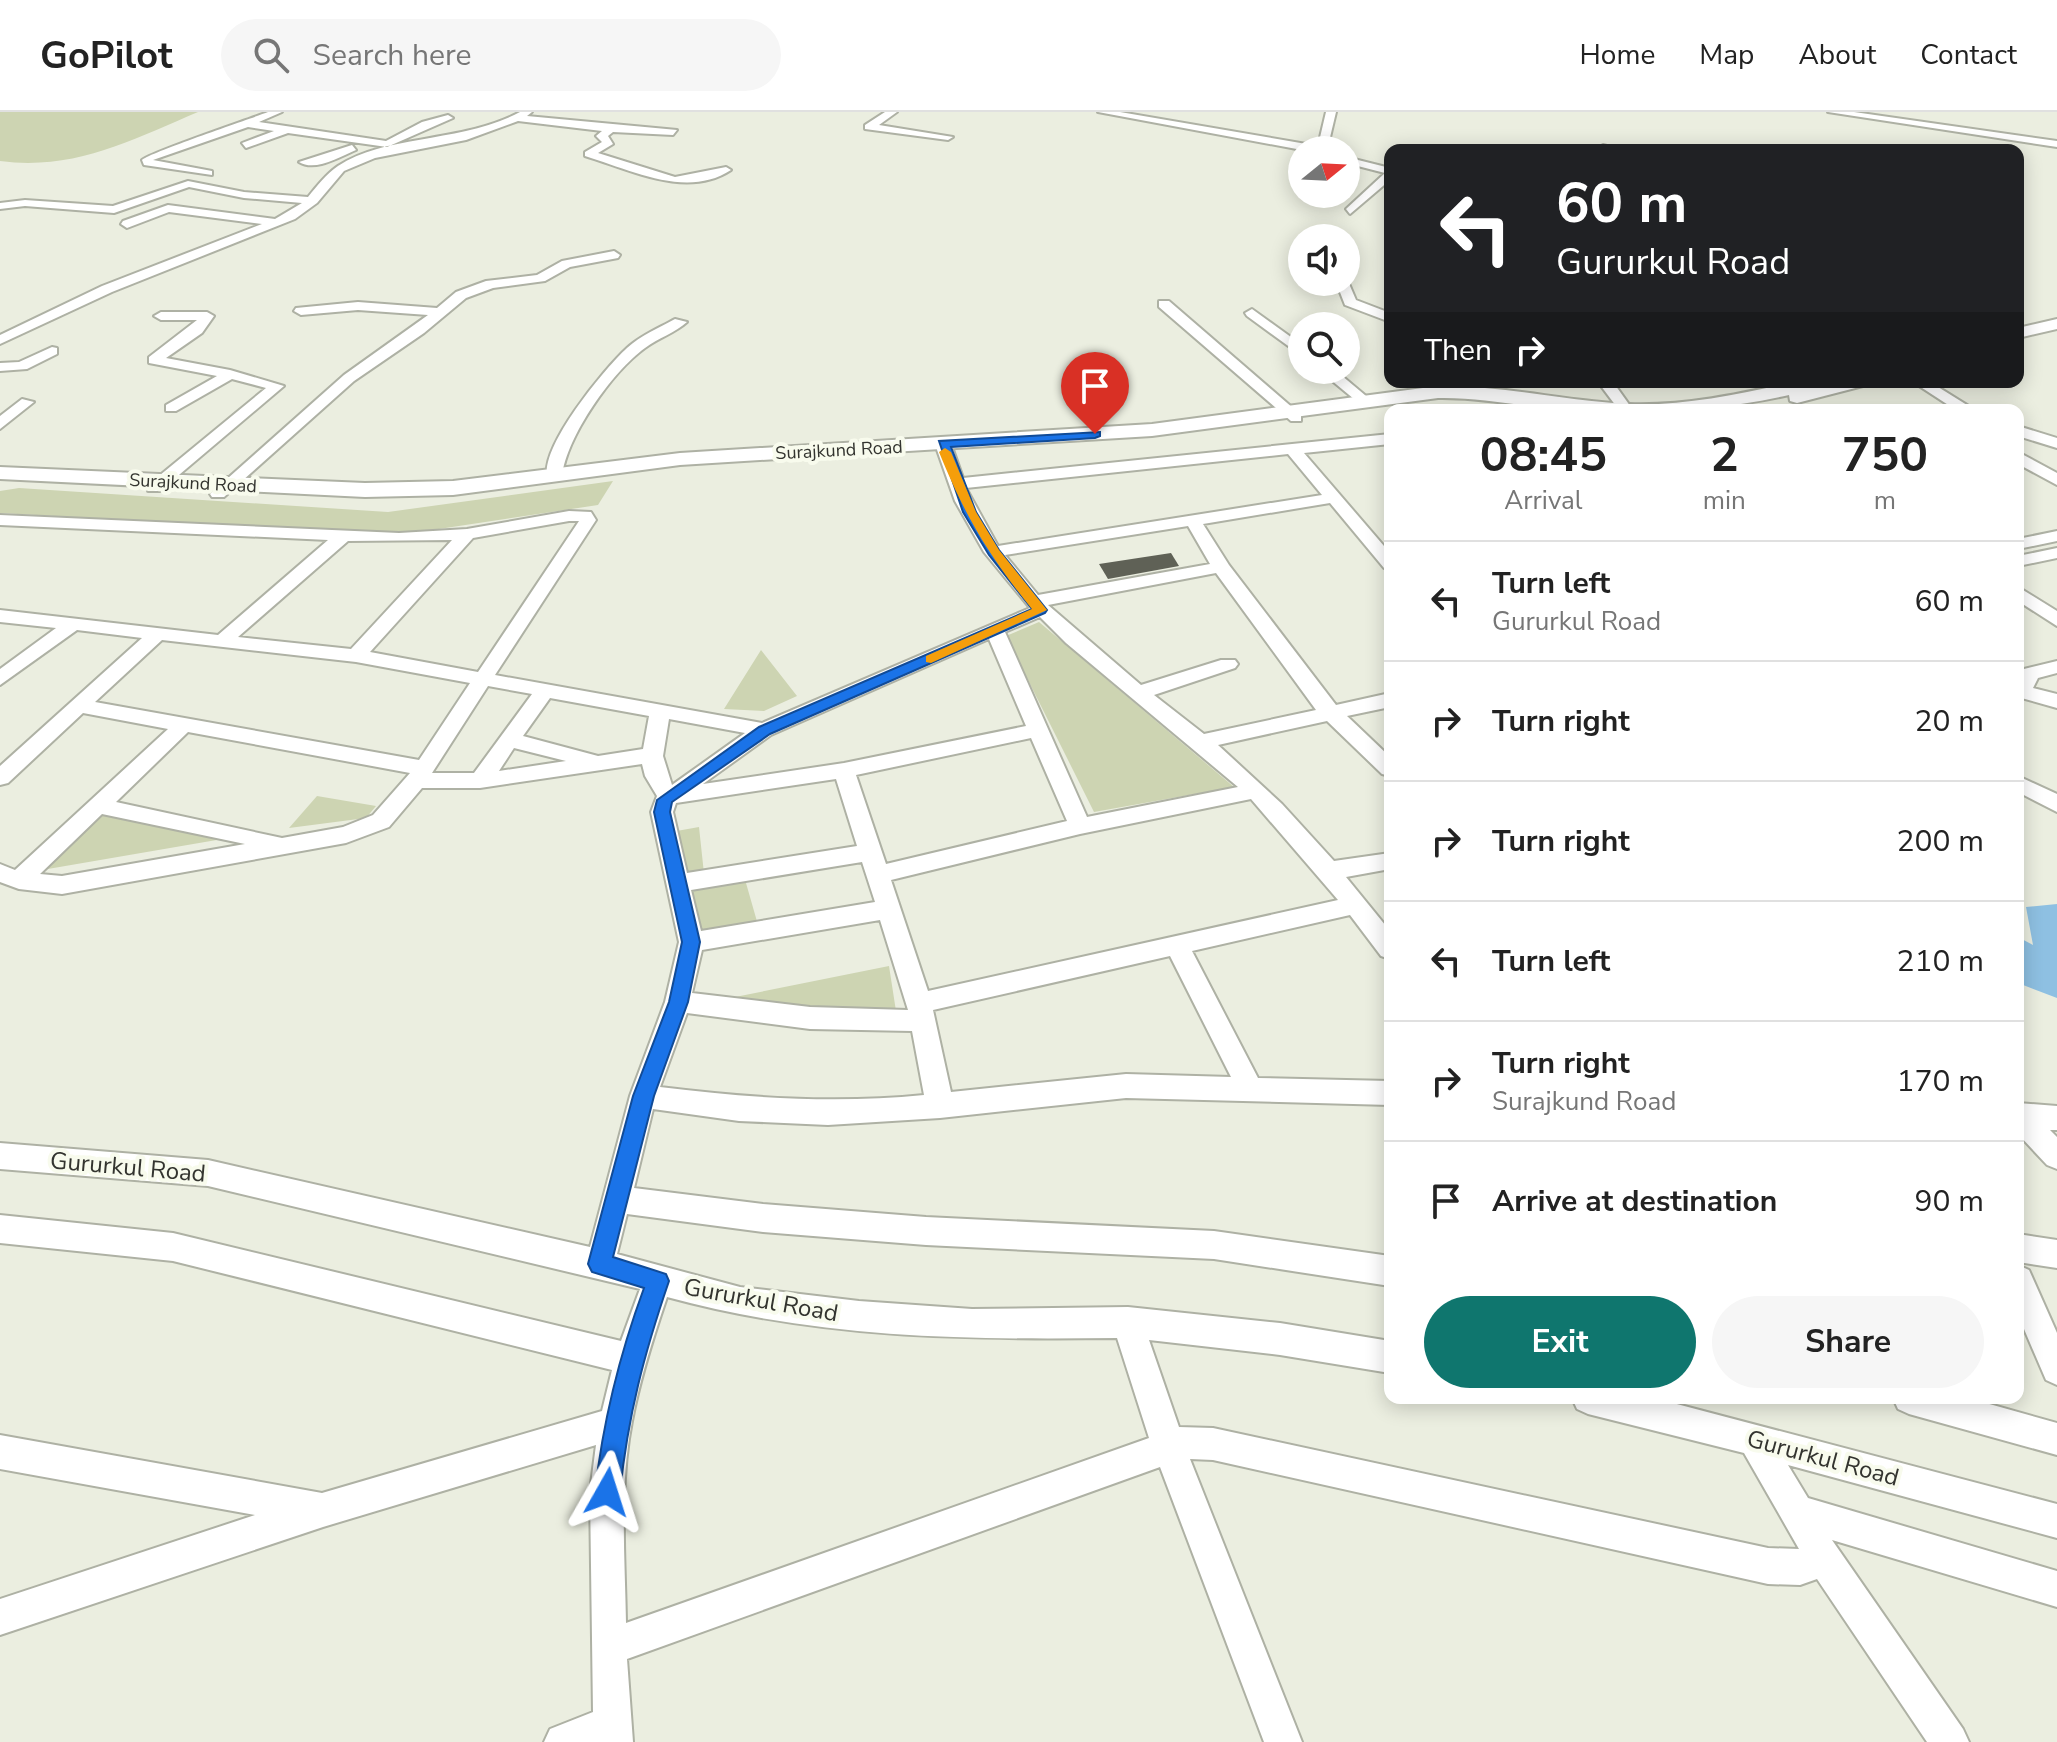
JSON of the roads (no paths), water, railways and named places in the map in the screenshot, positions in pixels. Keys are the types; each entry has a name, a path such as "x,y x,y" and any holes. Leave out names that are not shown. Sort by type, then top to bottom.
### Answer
{"main road":[{"path":"2024,332 2057,324"},
{"path":"2024,340 2057,332"},
{"name":"Surajkund Road","path":"1294,415 1438,388"},
{"name":"Surajkund Road","path":"1464,388 1588,404"},
{"name":"Surajkund Road","path":"1701,404 1737,400 1791,388"},
{"path":"1760,404 1832,388"},
{"name":"Surajkund Road","path":"1400,404 1458,398 1521,404"},
{"name":"Surajkund Road","path":"222,490 415,490 680,459 1139,437 1384,406"},
{"name":"Surajkund Road","path":"0,478 436,500 681,468 944,447"},
{"name":"Surajkund Road","path":"0,478 158,484"}],"street":[{"path":"892,112 869,127 948,137"},
{"path":"1103,112 1288,144"},
{"path":"1325,136 1331,112"},
{"path":"1833,112 1984,128 2057,144"},
{"path":"225,176 147,164 152,155 208,139 276,113 290,115"},
{"path":"0,340 62,309 299,213 334,172 360,160 454,141 522,115 612,129 673,132"},
{"path":"248,123 390,144 426,124 448,118"},
{"path":"612,129 601,136 609,142 589,154 674,180 693,179 726,170"},
{"path":"246,145 285,130"},
{"path":"177,133 208,139"},
{"path":"304,162 335,156 365,142"},
{"path":"335,156 360,160"},
{"path":"1360,164 1384,170"},
{"path":"1350,211 1384,178"},
{"path":"0,206 25,203 114,210 188,184 244,195 316,196"},
{"path":"272,184 316,196"},
{"path":"127,224 168,208 278,223"},
{"path":"222,490 340,385 419,330 461,295 486,285 540,278 566,264 614,255"},
{"path":"1348,296 1350,302 1384,316"},
{"path":"1164,304 1294,415"},
{"path":"301,311 358,306 437,312"},
{"path":"62,309 104,308"},
{"path":"1252,313 1288,341"},
{"path":"158,484 277,388 230,374 153,363 197,330 207,317 161,316"},
{"path":"554,476 560,449 616,369 635,349 680,322"},
{"path":"0,367 22,366 52,351"},
{"path":"171,408 230,374"},
{"path":"1344,384 1365,401"},
{"path":"1610,388 1622,404"},
{"path":"1919,388 1945,404"},
{"path":"1930,388 1957,404"},
{"path":"0,424 27,402"},
{"path":"2024,433 2057,443"},
{"path":"956,484 1384,440"},
{"path":"2024,445 2057,464"},
{"path":"944,447 956,484 993,552 1036,606 1256,791 1328,871 1384,941"},
{"path":"1293,450 1384,557"},
{"path":"2024,452 2057,471"},
{"path":"2024,461 2057,480"},
{"path":"993,552 1332,498"},
{"path":"0,520 341,538 467,534 569,516 585,516 588,520 420,774 373,827 82,883 62,885 10,877"},
{"path":"1192,519 1221,567 1329,713 1384,763"},
{"path":"356,656 467,534"},
{"path":"2024,543 2057,536"},
{"path":"223,640 341,538"},
{"path":"2024,560 2057,553"},
{"path":"600,1264 643,1096 678,1002 691,942 662,812 668,795 764,730 995,631 1036,606 1221,567"},
{"path":"2024,596 2057,620"},
{"path":"0,616 356,656 764,730"},
{"path":"0,679 75,623"},
{"path":"995,631 1080,826"},
{"path":"0,778 159,633"},
{"path":"1137,693 1228,664"},
{"path":"2024,684 2031,673 2057,667"},
{"path":"480,781 544,692"},
{"path":"2024,692 2057,701"},
{"path":"1201,742 1384,701"},
{"path":"79,706 420,774 480,781 651,755"},
{"path":"660,713 651,755 653,776 668,795"},
{"path":"10,877 99,806 183,726"},
{"path":"668,795 844,770 1039,730"},
{"path":"509,740 599,761"},
{"path":"844,770 921,1012 940,1106"},
{"path":"2024,786 2057,804"},
{"path":"676,884 873,863 1256,791"},
{"path":"99,806 284,845"},
{"path":"1328,871 1384,862"},
{"path":"678,1002 796,1017 921,1012 1176,944 1355,905"},
{"path":"691,942 889,909"},
{"path":"1176,944 1251,1090"},
{"path":"643,1096 766,1112 873,1112 1087,1088 1384,1093"},
{"path":"2024,1115 2057,1118"},
{"path":"2024,1121 2057,1156"},
{"name":"Gururkul Road","path":"0,1156 208,1173 600,1264 740,1302 859,1316 972,1324 1128,1322 1280,1339 1384,1356"},
{"path":"615,1199 763,1218 926,1231 1214,1245 1384,1270"},
{"path":"0,1229 173,1247 630,1359"},
{"path":"2024,1249 2057,1254"},
{"path":"563,1742 613,1732 608,1648 607,1492 615,1423 630,1359 658,1281"},
{"path":"2024,1294 2057,1369"},
{"path":"1128,1322 1168,1445 1283,1742"},
{"name":"Gururkul Road","path":"1612,1404 2057,1521"},
{"path":"1931,1404 2057,1439"},
{"path":"0,1617 323,1510 615,1423"},
{"path":"1754,1439 1824,1559 1950,1742"},
{"path":"608,1648 1168,1445 1213,1444 1768,1566 1800,1567 1824,1559"},
{"path":"0,1452 323,1510"},
{"path":"1796,1512 2057,1589"}],"water":[{"path":"2057,904 2057,998 2024,985 2024,940 2033,945 2026,907"}]}
